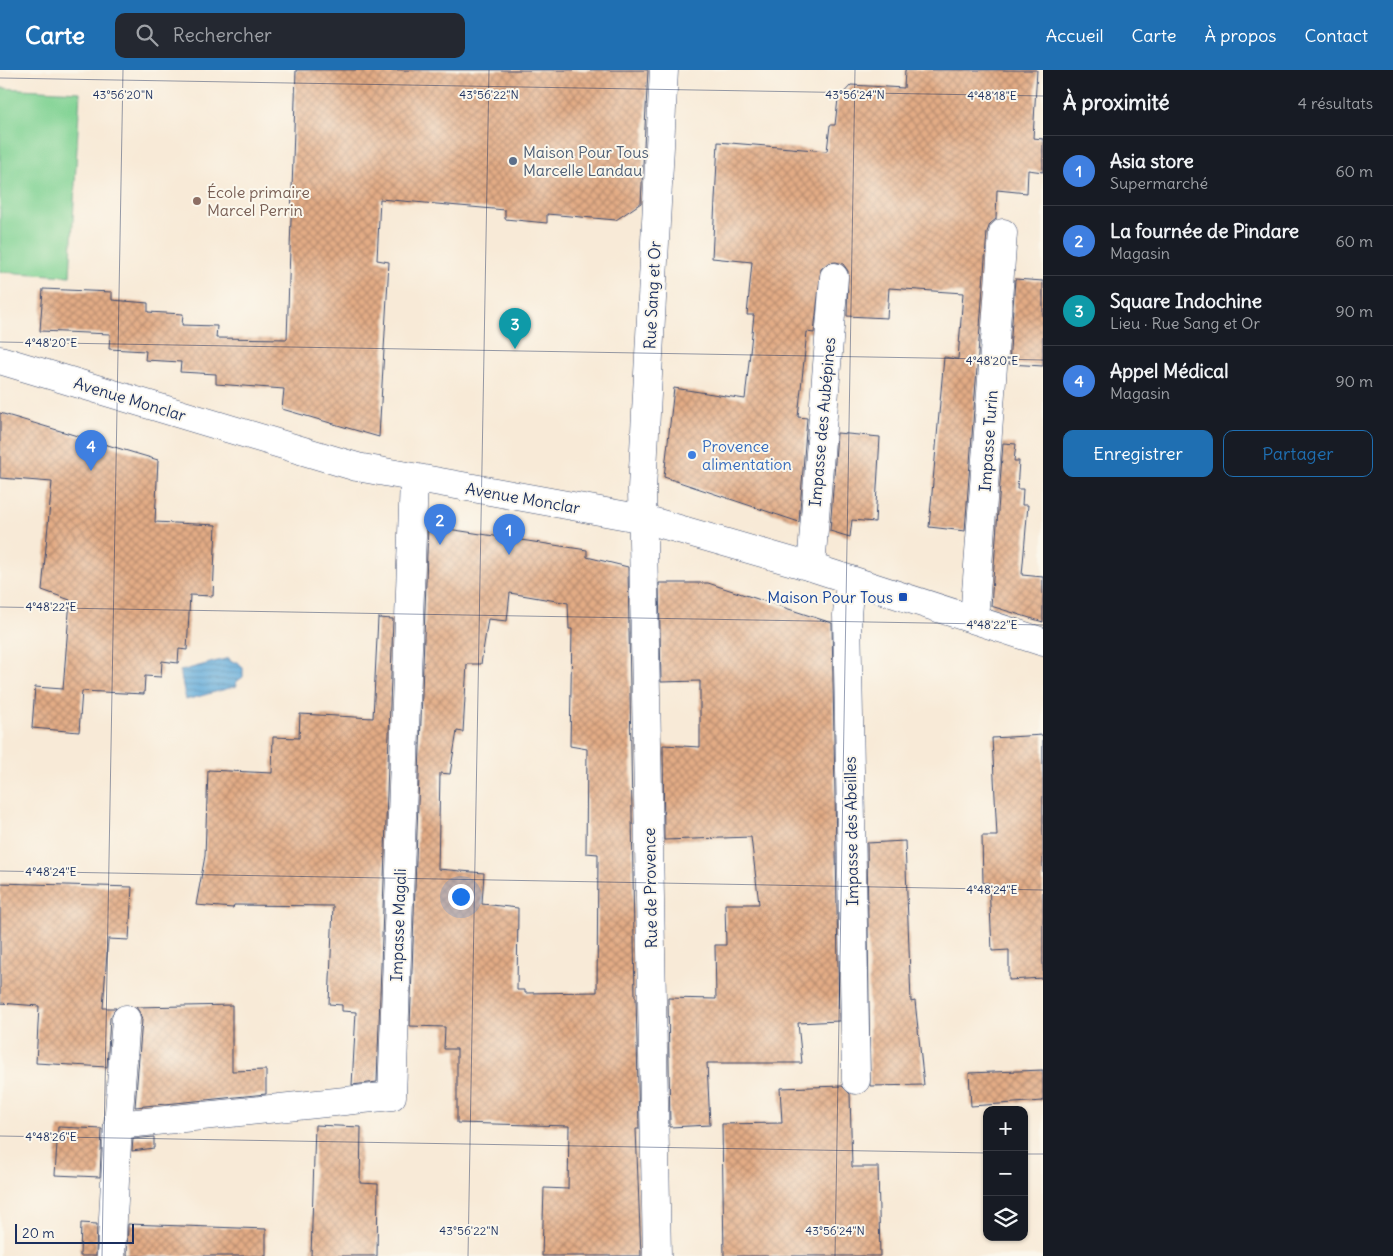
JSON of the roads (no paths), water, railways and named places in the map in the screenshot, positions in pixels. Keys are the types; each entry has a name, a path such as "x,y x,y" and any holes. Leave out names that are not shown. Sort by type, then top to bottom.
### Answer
{"street":[{"name":"Rue Sang et Or","path":"644,519 642,489 664,70"},
{"name":"Impasse Turin","path":"974,618 1003,233"},
{"name":"Impasse des Aubépines","path":"811,567 834,277"},
{"name":"Avenue Monclar","path":"0,360 356,467 414,479 644,519 811,567 850,582 974,618 1043,642"},
{"name":"Impasse Magali","path":"118,1125 392,1096 414,479"},
{"name":"Rue de Provence","path":"644,519 657,1256"},
{"name":"Impasse des Abeilles","path":"850,582 847,615 856,1080"},
{"path":"111,1256 126,1019"}],"water":[{"path":"229,658 231,662 238,662 243,668 243,677 236,682 237,686 186,700 180,671"}],"place":[{"name":"Maison Pour Tous Marcelle Landau","path":"513,161"},
{"name":"École primaire Marcel Perrin","path":"197,201"},
{"name":"Square Indochine","path":"515,349"},
{"name":"Provence alimentation","path":"692,455"},
{"name":"Appel Médical","path":"91,471"},
{"name":"La fournée de Pindare","path":"440,545"},
{"name":"Asia store","path":"509,555"},
{"name":"Maison Pour Tous","path":"903,597"}]}
